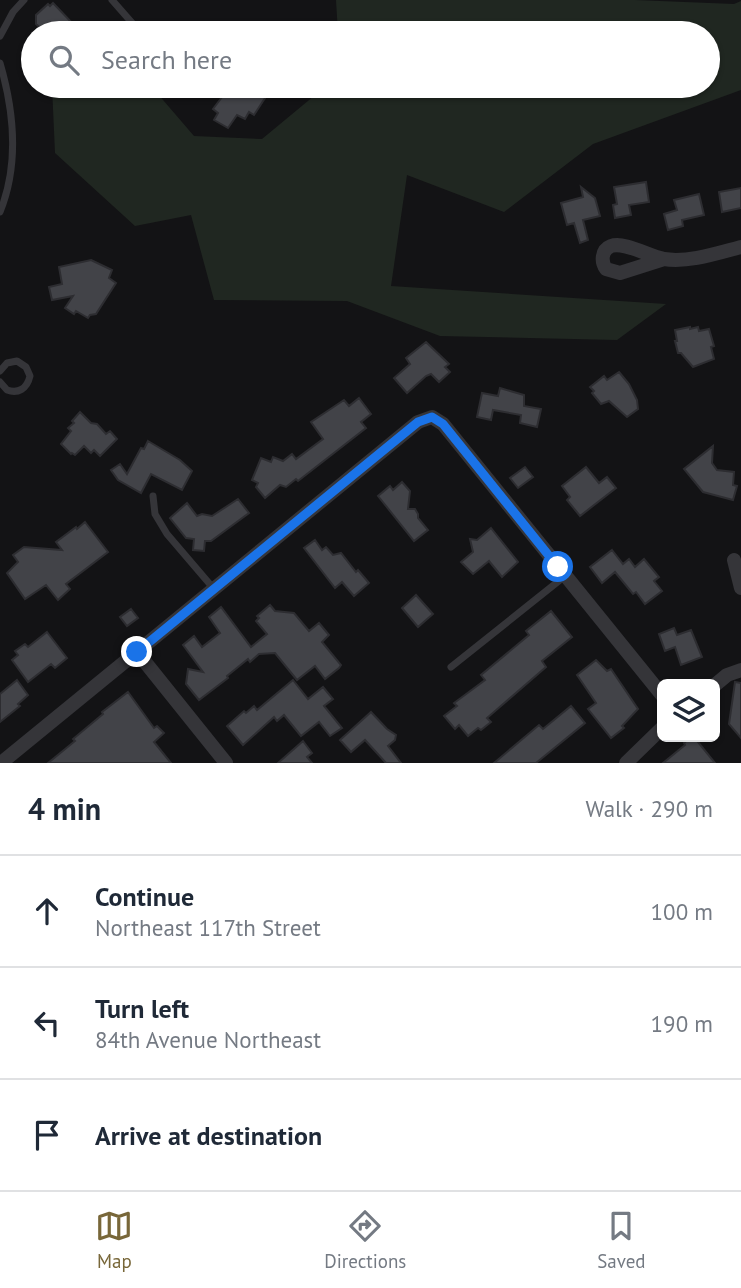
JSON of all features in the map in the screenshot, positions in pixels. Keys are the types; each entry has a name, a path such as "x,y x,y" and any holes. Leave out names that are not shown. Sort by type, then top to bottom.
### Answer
{"street":[{"path":"664,259 678,259 741,247"},
{"path":"1,763 418,422 432,417 443,424 657,689"},
{"path":"734,560 741,588"},
{"path":"137,652 226,763"},
{"path":"720,681 741,670"},
{"path":"626,763 657,732"}],"lane":[{"path":"0,36 13,12 24,0"},
{"path":"112,0 130,21"},
{"path":"0,63 12,113 12,175 0,212"},
{"path":"0,371 6,363 17,361 26,366 30,376 26,386 17,391 7,390 0,382"},
{"path":"153,496 155,514 167,534 214,589"},
{"path":"451,667 566,576"}],"shaded area":[{"path":"336,0 635,0 734,4 741,1 741,90 720,98 720,21 337,21"},
{"path":"53,98 161,98 194,136 262,139 312,98 719,98 593,144 504,212 407,175 391,286 666,304 617,340 440,336 347,301 214,300 191,215 135,226 55,153"}],"building":[{"path":"53,3 70,21 36,21 36,15 48,4 50,6"},
{"path":"221,98 265,98 254,115 249,112 245,119 237,115 228,128 214,120 218,113 213,109"},
{"path":"646,182 649,202 629,205 631,215 615,218 613,205 617,204 614,187"},
{"path":"581,187 595,198 600,216 583,220 588,240 580,243 574,223 567,225 561,203 583,197"},
{"path":"741,188 741,208 722,212 719,192"},
{"path":"699,194 704,215 682,220 683,226 668,230 664,214 677,210 674,200"},
{"path":"91,260 112,270 109,278 116,283 96,314 88,318 65,308 73,296 52,300 49,287 62,284 59,267"},
{"path":"698,327 699,331 709,329 714,346 711,347 714,359 693,367 678,353 675,341 675,330"},
{"path":"426,342 449,364 445,367 450,372 439,382 431,374 426,376 407,393 394,378 410,364 406,358"},
{"path":"619,372 637,400 638,409 627,417 609,401 601,404 590,387 604,376 607,380"},
{"path":"500,388 524,395 524,406 541,409 537,427 520,423 521,415 493,410 491,420 477,417 482,393 498,396"},
{"path":"359,398 371,414 361,422 366,428 298,481 296,479 286,487 280,485 265,498 256,487 258,483 252,480 261,458 271,462 273,457 283,461 292,454 296,459 323,439 311,422 344,400 349,406"},
{"path":"80,412 106,434 110,431 117,439 100,456 94,450 91,453 84,446 75,455 71,454 61,444 71,431 68,428 74,423 72,421"},
{"path":"148,441 180,460 192,471 182,490 151,474 141,493 118,480 111,470 120,464 127,474 141,448 144,449"},
{"path":"713,446 712,463 717,470 734,472 733,485 737,486 733,500 703,492 684,469"},
{"path":"525,467 533,477 518,488 510,478"},
{"path":"586,467 599,483 607,477 616,488 580,516 567,500 570,497 562,486"},
{"path":"402,482 410,491 408,509 415,509 418,518 428,530 414,541 378,496 390,486 393,490"},
{"path":"238,499 249,513 211,541 205,541 204,551 193,550 194,539 186,538 170,518 187,503 197,516 212,516"},
{"path":"85,522 108,552 66,584 70,589 58,600 46,585 25,599 7,573 18,562 13,555 24,547 62,550 56,542"},
{"path":"491,528 518,562 502,577 489,561 473,574 461,562 473,552 470,539 477,540"},
{"path":"315,540 322,550 326,547 333,555 341,553 369,583 354,596 342,582 335,588 304,548"},
{"path":"612,550 623,564 629,559 635,567 644,559 659,577 654,581 662,591 645,604 615,572 602,583 590,567"},
{"path":"416,595 433,614 418,627 402,608"},
{"path":"270,605 275,611 294,613 309,631 319,623 329,635 322,642 341,665 339,668 325,679 315,666 297,680 275,653 259,654 250,662 248,659 199,700 186,684 188,669 203,672 183,645 194,636 202,647 220,633 209,617 221,607 251,647 267,634 256,621 259,618 257,616"},
{"path":"131,609 138,618 127,626 120,617"},
{"path":"551,611 572,637 542,661 546,667 487,718 491,722 481,730 478,728 468,736 459,725 455,729 444,716 457,706 454,703 485,680 481,675 529,635 526,631"},
{"path":"674,628 677,635 691,630 702,657 681,665 675,647 665,651 659,634"},
{"path":"47,632 67,658 55,668 51,664 28,682 12,660 18,655 15,651 25,644 28,647"},
{"path":"596,660 607,671 611,669 638,709 622,726 624,728 611,738 588,709 596,703 577,675"},
{"path":"17,680 28,695 18,704 20,706 0,722 0,694"},
{"path":"293,680 308,699 323,687 333,699 324,706 342,728 330,736 319,722 301,736 284,715 277,721 274,717 243,745 227,726 244,711 246,713 254,706 257,710"},
{"path":"735,682 741,683 741,738 729,724"},
{"path":"128,692 154,728 157,726 164,733 154,742 171,763 48,763 75,741 73,739 103,714 102,712"},
{"path":"571,706 585,723 536,763 494,763 539,725 543,729"},
{"path":"371,712 396,735 395,740 388,746 401,763 386,763 365,740 351,752 340,740"},
{"path":"303,741 312,753 307,757 312,763 278,763"},
{"path":"698,742 715,763 663,763 685,745 684,743"}],"route":[{"path":"137,652 418,422 432,417 443,424 558,567"}]}
